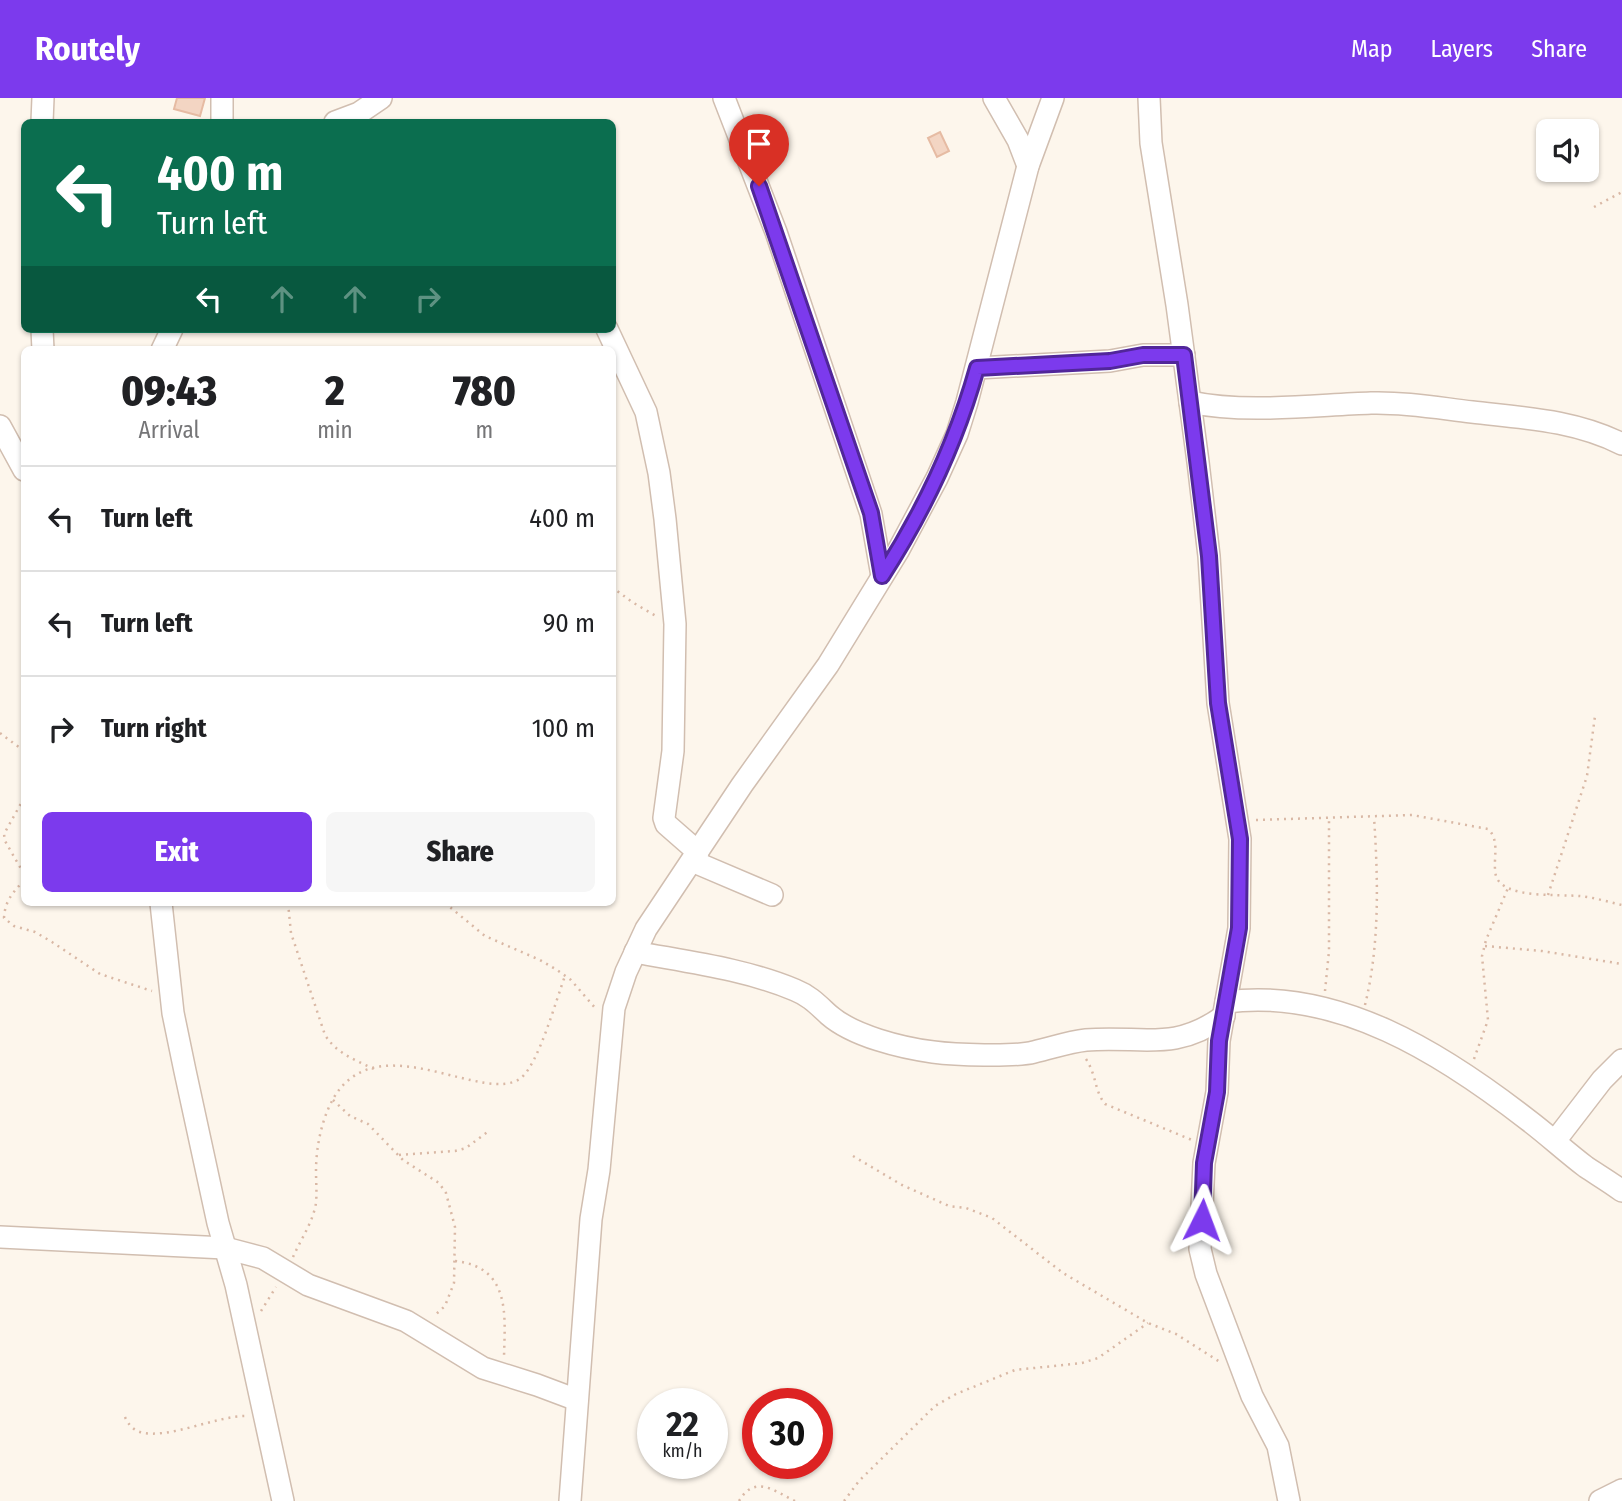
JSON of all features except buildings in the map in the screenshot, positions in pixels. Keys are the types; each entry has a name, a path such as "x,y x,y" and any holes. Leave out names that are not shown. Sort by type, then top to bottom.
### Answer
{"street":[{"path":"42,119 43,98"},
{"path":"222,98 222,119"},
{"path":"343,119 359,113 381,98"},
{"path":"724,98 776,232 871,513 882,576"},
{"path":"994,98 1018,141 1028,166"},
{"path":"570,1501 578,1427 577,1400 584,1326 584,1280 599,1170 614,1008 646,929 763,755 828,665 898,551 937,478 957,434 977,368 1028,166 1053,98"},
{"path":"1149,98 1151,143 1184,355 1209,556 1218,703 1240,839 1239,928 1219,1041 1217,1092 1204,1163 1200,1249 1206,1274 1252,1396 1278,1446 1289,1501"},
{"path":"616,348 646,412 659,473 675,624 673,751 664,818 666,824 695,857 772,895"},
{"path":"977,368 1110,361 1143,355 1184,355"},
{"path":"1190,402 1210,407 1401,402 1533,417 1574,425 1622,444"},
{"path":"0,426 21,464"},
{"path":"161,906 172,998 190,1095 283,1501"},
{"path":"635,952 720,968 794,989 820,1004 829,1015 850,1028 911,1048 935,1052 1021,1053 1087,1040 1180,1039 1199,1032 1225,1009 1251,998 1309,1003 1361,1020 1439,1058 1622,1191"},
{"path":"1555,1141 1602,1080 1622,1060"},
{"path":"0,1237 225,1248 260,1257 308,1285 420,1328 483,1368 577,1400"},
{"path":"1600,1501 1622,1490"}],"path":[{"path":"1594,207 1622,192"},
{"path":"616,590 650,613 675,624"},
{"path":"1548,895 1587,776 1595,716"},
{"path":"0,733 21,749"},
{"path":"21,803 4,834 5,841 21,869"},
{"path":"1237,821 1412,816 1488,829 1496,839 1496,876 1500,883 1508,888 1526,894 1582,896 1622,905"},
{"path":"1361,1020 1374,947 1377,864 1374,817"},
{"path":"1323,1008 1329,951 1329,818"},
{"path":"21,883 9,895 4,907 4,918 14,926 35,932 100,974 172,998"},
{"path":"1468,1077 1488,1020 1482,956 1508,888"},
{"path":"288,906 291,933 325,1035 338,1050 374,1069"},
{"path":"449,906 485,936 540,960 565,976 612,1027"},
{"path":"1485,946 1542,951 1622,964"},
{"path":"245,1329 270,1299 313,1215 317,1195 318,1146 327,1110 349,1079 363,1072 388,1066 424,1068 487,1084 503,1085 519,1079 531,1066 565,976"},
{"path":"1073,1042 1093,1069 1099,1094 1105,1104 1193,1140 1208,1143"},
{"path":"333,1100 346,1114 363,1121 377,1132 413,1167 439,1183 446,1193 455,1227 454,1283 444,1306 420,1328"},
{"path":"398,1155 455,1151 466,1148 490,1130"},
{"path":"853,1156 902,1185 949,1206 974,1210 992,1218 1020,1238 1047,1263 1148,1323 1176,1334 1200,1351 1243,1370"},
{"path":"455,1261 478,1266 487,1273 499,1290 505,1310 503,1375"},
{"path":"845,1501 859,1481 935,1406 956,1394 1015,1370 1082,1363 1098,1358 1148,1323"},
{"path":"125,1417 132,1428 151,1433 238,1416 264,1418"},
{"path":"739,1501 744,1493 755,1486 765,1486 794,1501"}],"route":[{"path":"759,186 871,513 882,576 937,478 957,434 977,368 1110,361 1143,355 1184,355 1209,556 1218,703 1240,839 1239,928 1219,1041 1217,1092 1204,1163 1202,1220"}]}
